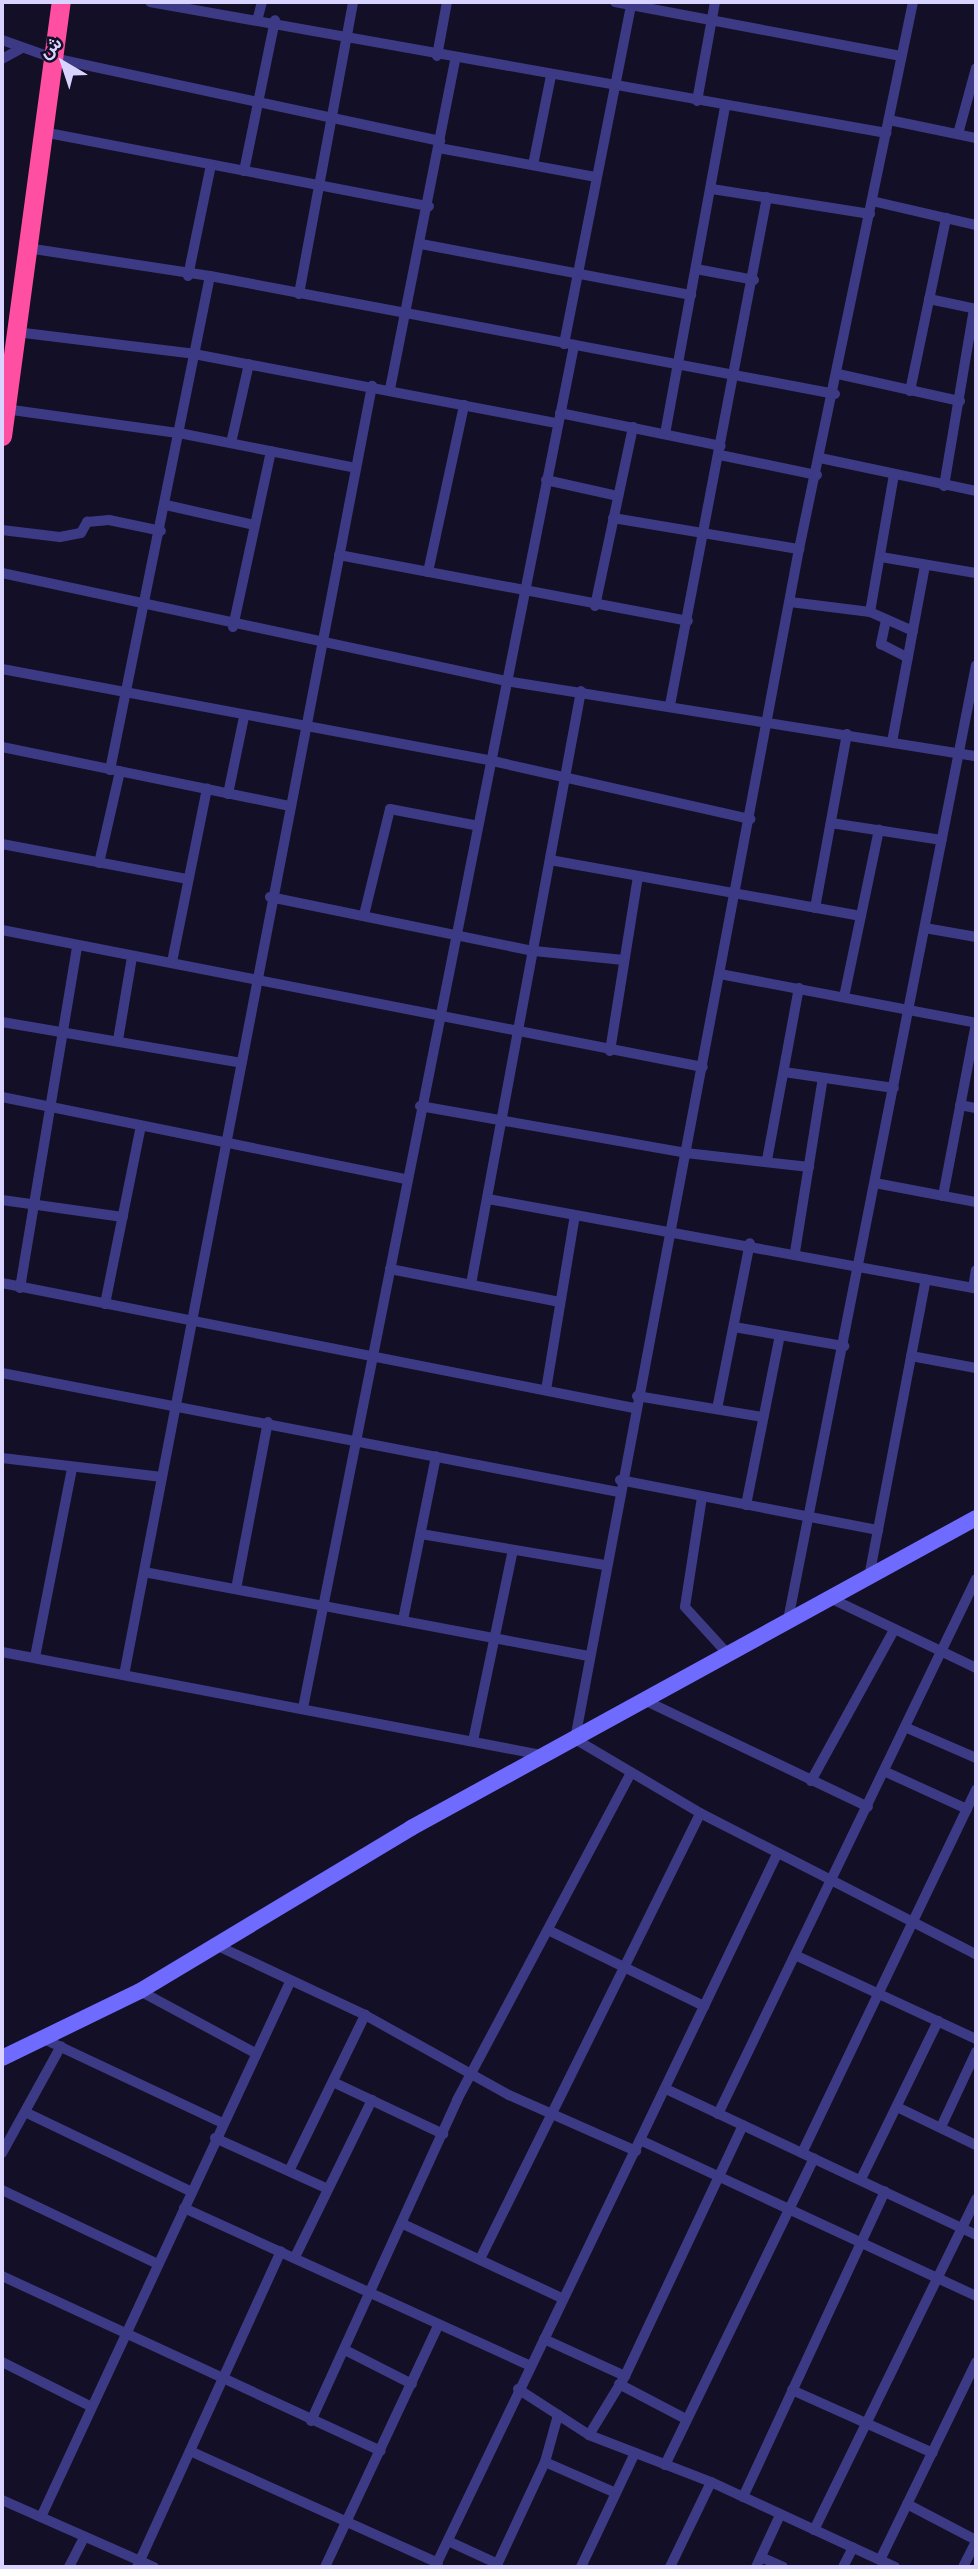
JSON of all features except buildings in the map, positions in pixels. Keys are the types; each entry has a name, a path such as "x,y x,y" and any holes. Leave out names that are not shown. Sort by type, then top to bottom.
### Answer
{"highway":[{"path":"2,436 61,2"}],"street":[{"path":"150,2 275,20 455,60 886,133"},
{"path":"258,18 262,2"},
{"path":"299,293 317,182 353,2"},
{"path":"437,56 447,2"},
{"path":"615,2 632,3 711,23 901,57"},
{"path":"697,101 715,2"},
{"path":"575,1740 604,1564 673,1228 799,549 835,394 913,2"},
{"path":"303,1708 358,1440 474,825 559,418 578,271 632,3"},
{"path":"244,171 275,20"},
{"path":"2,40 20,49 53,58 259,101 439,145 596,177"},
{"path":"2,60 20,49"},
{"path":"390,389 429,206 455,60"},
{"path":"958,134 976,68"},
{"path":"533,165 551,76"},
{"path":"665,434 712,189 725,106"},
{"path":"889,120 976,138"},
{"path":"43,132 211,165 317,182 429,206"},
{"path":"188,276 211,165"},
{"path":"712,189 870,214"},
{"path":"670,705 736,376 768,197"},
{"path":"872,201 976,225"},
{"path":"911,391 946,218"},
{"path":"421,244 578,271 691,295"},
{"path":"27,248 188,276 210,275 407,317 569,344 835,394"},
{"path":"696,269 754,280"},
{"path":"99,863 125,693 161,531 210,275"},
{"path":"929,299 975,309 944,485"},
{"path":"16,332 194,354 464,405 633,427 817,475"},
{"path":"231,443 249,364"},
{"path":"838,374 960,401"},
{"path":"124,1675 242,1063 270,897 372,386"},
{"path":"428,572 464,405"},
{"path":"5,409 179,433 356,468"},
{"path":"595,606 633,427"},
{"path":"233,627 271,451"},
{"path":"820,458 976,491"},
{"path":"870,612 894,475"},
{"path":"546,480 618,496"},
{"path":"166,505 255,525"},
{"path":"613,518 799,549"},
{"path":"2,530 60,537 81,533 87,522 109,520 161,531"},
{"path":"339,555 595,606 688,621"},
{"path":"880,557 976,573"},
{"path":"892,742 925,565"},
{"path":"2,573 233,627 506,681 670,705 976,756"},
{"path":"790,602 870,612 913,631"},
{"path":"886,620 881,644 908,658"},
{"path":"788,1620 976,667"},
{"path":"2,669 303,729 488,760 750,819"},
{"path":"471,1284 581,691"},
{"path":"228,793 244,717"},
{"path":"815,908 847,734"},
{"path":"2,747 289,806"},
{"path":"172,962 207,789"},
{"path":"364,915 390,809 474,825"},
{"path":"831,823 942,840"},
{"path":"844,998 879,830"},
{"path":"2,844 188,879"},
{"path":"550,860 861,916"},
{"path":"610,1051 638,876"},
{"path":"270,897 534,951 624,960"},
{"path":"925,928 976,937"},
{"path":"2,930 132,957 172,962 436,1019 703,1067"},
{"path":"20,1288 77,946"},
{"path":"118,1040 132,957"},
{"path":"720,974 976,1023 943,1196"},
{"path":"767,1160 799,988"},
{"path":"2,1022 242,1063"},
{"path":"784,1072 894,1088"},
{"path":"795,1252 823,1078"},
{"path":"2,1097 406,1179"},
{"path":"960,1105 976,1108"},
{"path":"419,1106 686,1153 767,1160 809,1167"},
{"path":"105,1304 141,1126"},
{"path":"875,1183 976,1202"},
{"path":"488,1199 575,1215 673,1228 975,1288 976,1270"},
{"path":"2,1200 123,1217"},
{"path":"545,1390 575,1215"},
{"path":"717,1409 750,1243"},
{"path":"390,1269 560,1302"},
{"path":"869,1577 926,1279"},
{"path":"2,1283 634,1408"},
{"path":"734,1326 844,1346"},
{"path":"746,1505 780,1335"},
{"path":"911,1356 976,1368"},
{"path":"2,1373 176,1403 618,1492"},
{"path":"637,1396 763,1417"},
{"path":"236,1589 268,1422"},
{"path":"403,1620 436,1456"},
{"path":"2,1458 72,1469 162,1477"},
{"path":"35,1657 72,1469"},
{"path":"620,1480 878,1530"},
{"path":"702,1497 685,1607 727,1653"},
{"path":"2,2058 53,2043 411,1828 976,1518"},
{"path":"421,1534 604,1564"},
{"path":"472,1741 513,1550"},
{"path":"144,1572 587,1656"},
{"path":"718,2114 944,1654 976,1579"},
{"path":"830,1598 976,1668"},
{"path":"811,1780 894,1630"},
{"path":"2,1652 545,1756"},
{"path":"644,1700 868,1808"},
{"path":"907,1728 976,1758"},
{"path":"575,1740 700,1813 976,1954"},
{"path":"886,1772 967,1810"},
{"path":"311,2421 473,2071 631,1773"},
{"path":"802,2153 976,1790"},
{"path":"480,2259 551,2110 700,1813"},
{"path":"190,2451 347,2521 437,2565 518,2389 666,2089 777,1854"},
{"path":"548,1930 705,2006"},
{"path":"218,1946 365,2015 551,2110 720,2176 976,2296"},
{"path":"795,1955 976,2039"},
{"path":"41,2517 90,2406 290,1982"},
{"path":"140,1991 256,2053"},
{"path":"289,2171 365,2015"},
{"path":"861,2179 938,2021"},
{"path":"2,2153 27,2113 53,2043"},
{"path":"53,2043 222,2123"},
{"path":"941,2127 976,2052"},
{"path":"333,2082 443,2134"},
{"path":"666,2089 976,2235"},
{"path":"295,2257 372,2100"},
{"path":"897,2107 976,2145"},
{"path":"27,2113 192,2192"},
{"path":"589,2435 622,2380 743,2125"},
{"path":"215,2138 328,2189"},
{"path":"665,2465 814,2158"},
{"path":"2,2190 158,2264"},
{"path":"744,2497 859,2240 885,2191"},
{"path":"814,2530 864,2423 976,2199"},
{"path":"184,2208 530,2366"},
{"path":"403,2224 562,2298"},
{"path":"139,2564 281,2251"},
{"path":"2,2276 223,2381 380,2451"},
{"path":"326,2567 439,2324"},
{"path":"544,2339 622,2380 686,2419"},
{"path":"345,2350 412,2384"},
{"path":"2,2362 90,2406"},
{"path":"880,2560 976,2362"},
{"path":"518,2389 589,2435 711,2482 895,2567"},
{"path":"792,2390 933,2454"},
{"path":"448,2541 497,2566 545,2462 558,2415"},
{"path":"581,2567 635,2452"},
{"path":"545,2462 616,2493"},
{"path":"670,2567 711,2482"},
{"path":"2,2500 139,2564 155,2567"},
{"path":"906,2504 976,2540 964,2567"},
{"path":"780,2515 759,2562 783,2567"},
{"path":"69,2567 84,2537"},
{"path":"843,2567 852,2547"}]}
